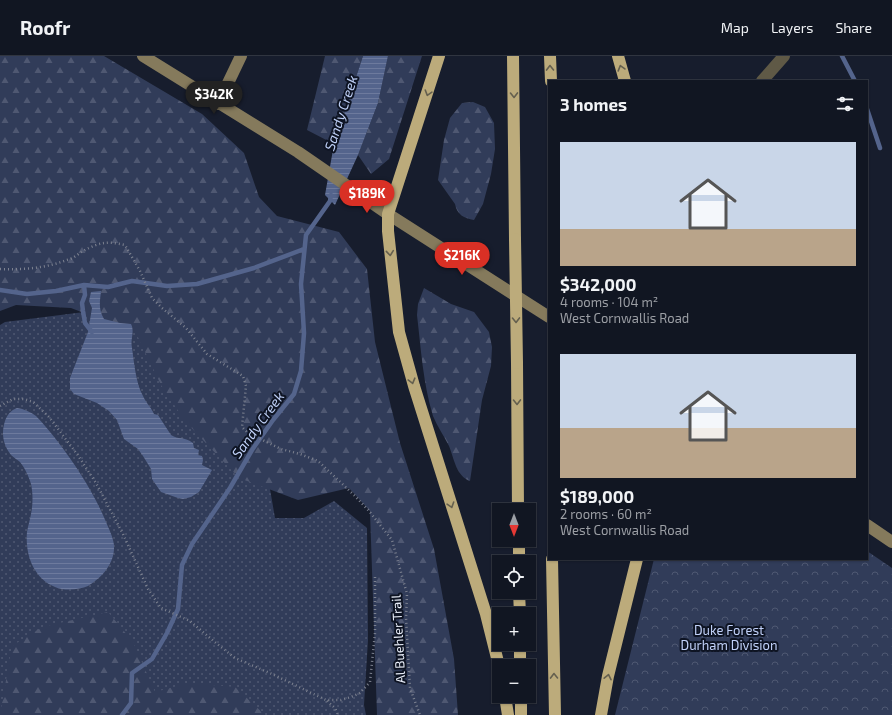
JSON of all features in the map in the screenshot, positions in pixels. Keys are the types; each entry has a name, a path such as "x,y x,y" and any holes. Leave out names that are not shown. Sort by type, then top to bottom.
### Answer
{"highway":[{"path":"439,56 388,214 388,231 399,332 414,386 486,614 498,659"},
{"path":"513,56 518,503"},
{"path":"550,56 551,80"},
{"path":"618,56 625,80"},
{"path":"552,560 555,715"},
{"path":"601,715 608,676 637,560"},
{"path":"506,703 508,715"},
{"path":"521,703 521,715"}],"street":[{"path":"143,56 218,104 298,152 388,214 548,316"},
{"path":"218,104 241,56"},
{"path":"763,80 784,56"},
{"path":"868,526 892,542"}],"path":[{"name":"Al Buehler Trail","path":"0,269 17,270 51,266 70,260 97,244 111,242 125,245 140,271 150,293 162,308 186,328 206,354 243,376 246,386 242,427 248,433 281,449 318,461 360,501 392,540 407,594 406,618 410,688 420,715"},
{"path":"0,406 13,399 24,399 33,402 49,417 77,454 96,483 124,534 148,589 161,608 190,621 235,658 326,700 334,708 338,715"},
{"path":"326,700 341,700 351,697 360,693 370,682 375,633 375,575"}],"green space":[{"path":"0,56 104,56 202,114 244,153 259,197 277,216 339,232 367,269 375,342 400,443 434,549 454,659 458,715 377,715 370,511 349,488 298,500 239,478 185,421 161,385 136,333 71,308 16,305 0,311"},
{"path":"325,56 363,56 334,144 307,130"},
{"path":"388,56 422,56 389,159 371,174 358,155 378,103"},
{"path":"473,102 485,107 494,123 495,149 491,174 483,204 474,220 464,217 457,211 455,204 438,180 444,140 450,118 462,103"},
{"path":"424,288 451,304 474,312 489,332 492,347 491,366 482,400 470,481 465,479 459,471 449,446 436,424 430,404 423,366 417,315 418,304"},
{"path":"108,309 140,321 266,466 275,518 304,518 334,501 367,528 368,640 364,705 366,715 0,715 0,325 5,322"},
{"name":"Duke Forest Durham Division","path":"868,552 892,568 892,715 615,715 654,560 868,560"},
{"path":"108,612 133,642 155,692 189,683 235,687 265,715 0,715 12,646 42,627"}],"shaded area":[{"path":"363,56 388,56 378,103 358,155 335,205 325,195 334,144"},
{"path":"101,291 100,308 104,319 131,324 133,330 132,345 139,385 154,414 158,415 171,435 193,443 194,448 199,450 198,455 202,456 202,465 212,470 199,492 191,497 183,499 161,492 152,479 151,469 143,456 138,449 124,439 117,420 109,411 97,403 74,394 70,389 70,378 88,332 92,308 89,301 91,292"},
{"path":"17,408 32,413 36,416 58,442 91,491 111,533 114,552 110,564 99,578 88,586 72,590 55,587 41,578 29,557 27,549 27,532 32,507 31,484 22,464 8,451 3,435 7,417 11,411"}],"waterway":[{"path":"842,56 854,80"},
{"path":"868,112 880,148"},
{"name":"Sandy Creek","path":"122,715 131,703 132,673 152,659 167,633 178,609 182,565 192,544 230,488 252,450 294,394 301,371 304,333 301,284 306,235 330,201 331,195"},
{"path":"0,290 27,294 56,291 84,285 108,287 132,281 167,286 197,284 254,268 304,249"},
{"path":"84,285 85,295 82,303 85,323 92,332"}]}
